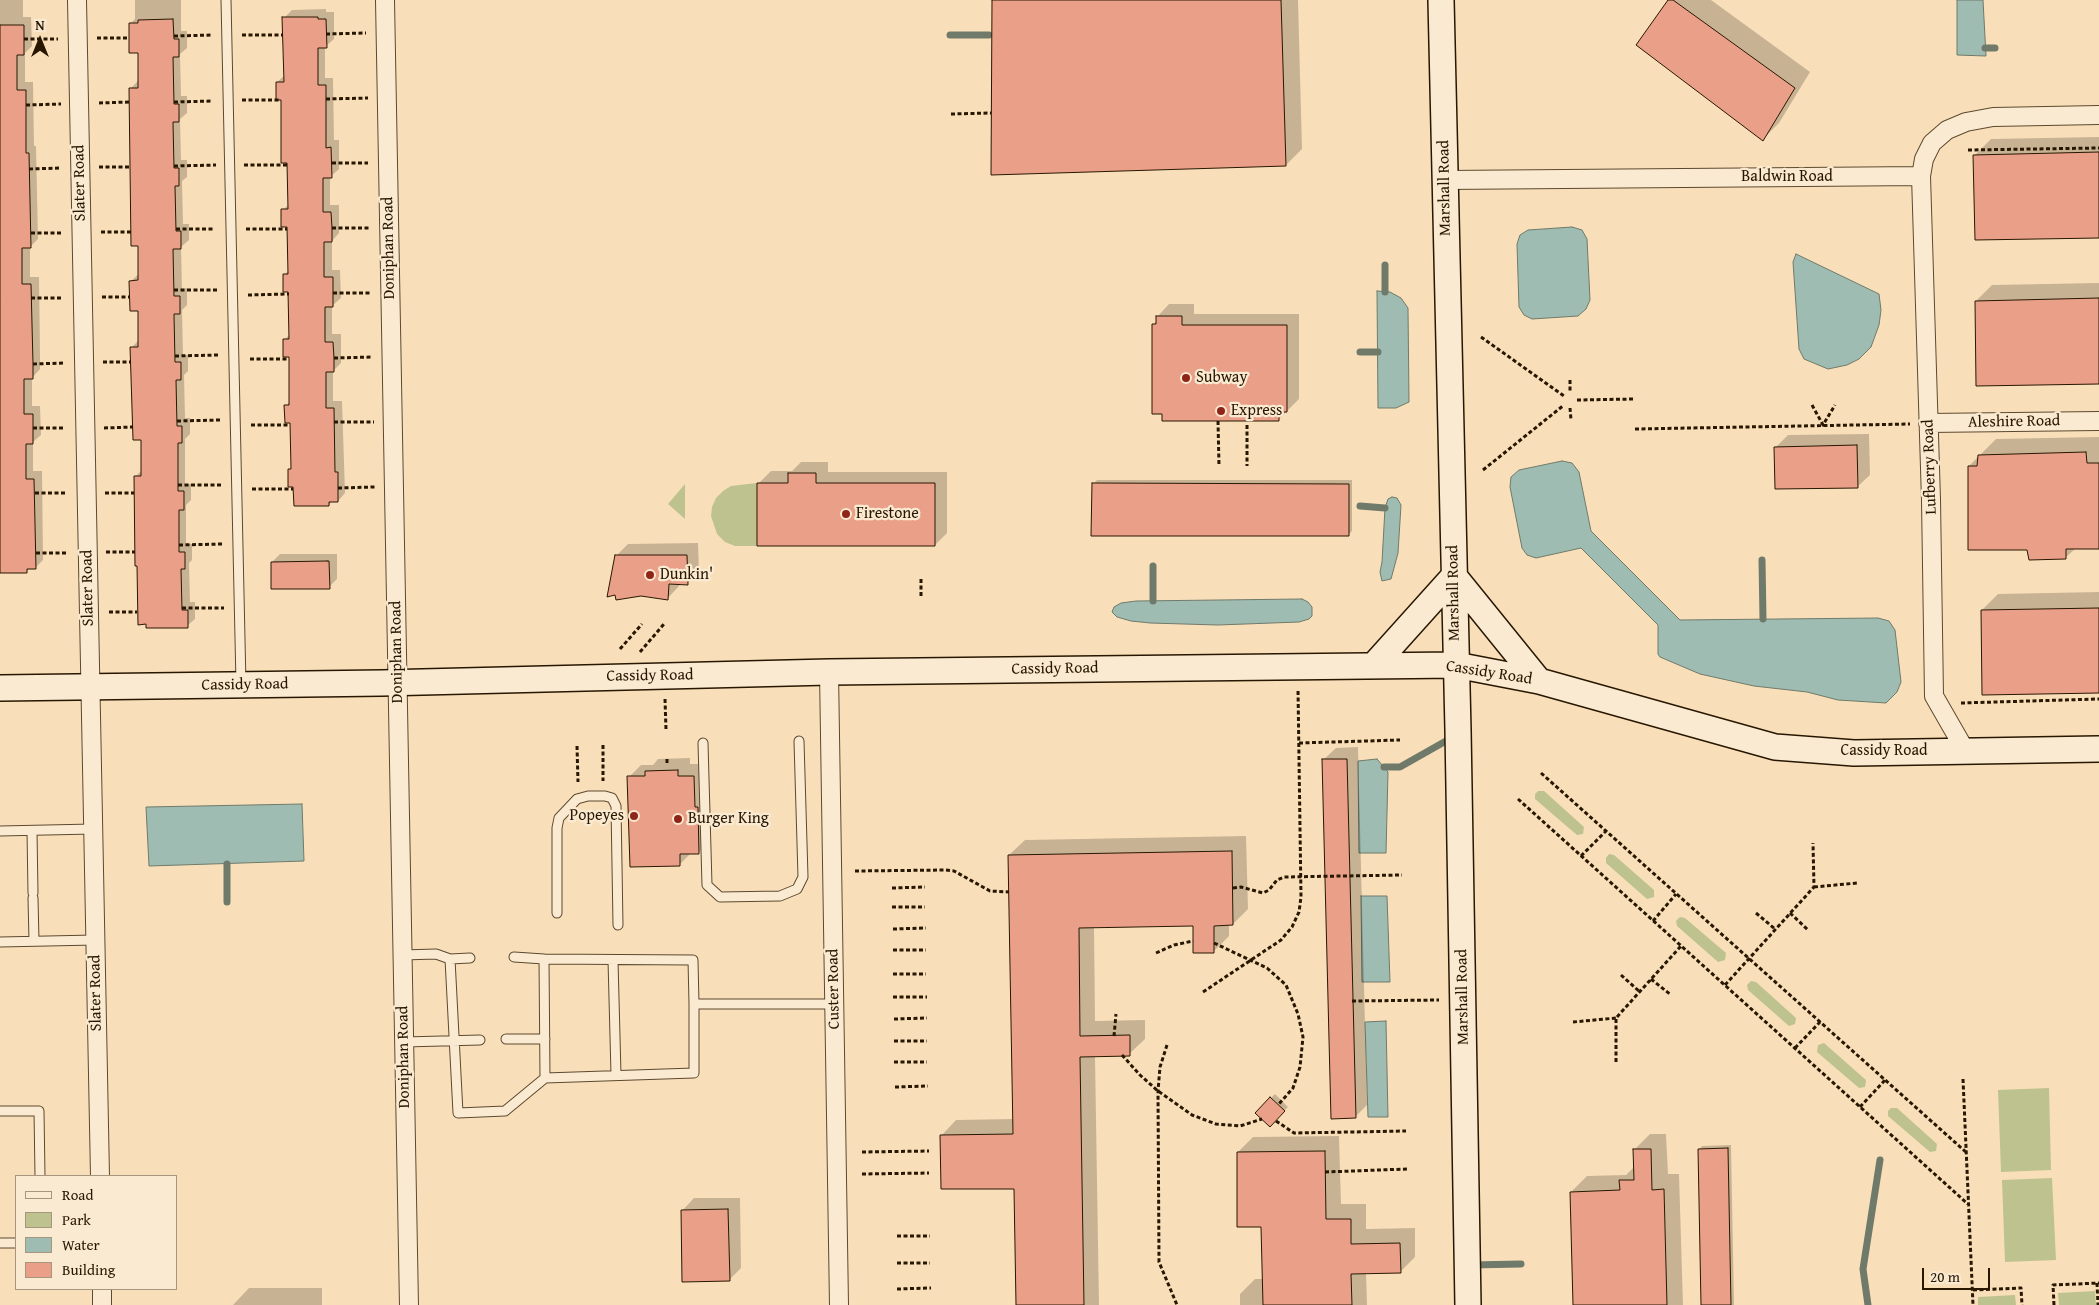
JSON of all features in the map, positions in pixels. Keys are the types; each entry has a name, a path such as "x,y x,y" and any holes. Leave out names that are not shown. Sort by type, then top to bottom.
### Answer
{"street":[{"name":"Slater Road","path":"77,0 100,1175"},
{"name":"Doniphan Road","path":"385,0 409,1305"},
{"name":"Marshall Road","path":"1441,0 1468,1305"},
{"path":"1921,176 1924,159 1932,143 1947,130 1966,122 1993,117 2099,115"},
{"name":"Baldwin Road","path":"1445,180 1921,176"},
{"name":"Lufberry Road","path":"1921,176 1934,696 1965,750"},
{"name":"Aleshire Road","path":"1928,423 2099,421"},
{"path":"1374,665 1454,576 1539,681"},
{"name":"Cassidy Road","path":"0,688 397,683 830,672 1456,665 1539,681 1775,747 1854,753 2099,749"},
{"name":"Custer Road","path":"830,672 839,1305"},
{"path":"102,1290 102,1305"}],"lane":[{"path":"226,0 241,685"},
{"path":"703,743 707,885 720,897 780,896 797,889 803,876 799,741"},
{"path":"557,913 558,818 576,799 588,796 605,796 612,798 616,806 618,925"},
{"path":"0,831 93,829"},
{"path":"32,831 34,941"},
{"path":"0,942 95,940"},
{"path":"402,955 436,954 450,959 470,958"},
{"path":"450,959 456,1040 458,1112 505,1111 545,1078 616,1074 694,1073 693,960 514,957"},
{"path":"544,959 545,1078"},
{"path":"613,960 616,1074"},
{"path":"694,1004 834,1004"},
{"path":"506,1040 545,1039"},
{"path":"404,1042 480,1040"},
{"path":"0,1111 39,1111 40,1175"},
{"path":"0,1243 15,1242"}],"path":[{"path":"326,34 385,33"},
{"path":"326,98 367,98"},
{"path":"951,114 991,113"},
{"path":"1968,150 2099,148"},
{"path":"332,163 368,162"},
{"path":"332,228 369,228"},
{"path":"174,290 288,294"},
{"path":"333,293 369,293"},
{"path":"1481,337 1564,396"},
{"path":"175,356 289,359"},
{"path":"334,358 370,358"},
{"path":"1570,380 1570,393"},
{"path":"1577,400 1634,399"},
{"path":"1482,470 1564,404"},
{"path":"1812,405 1823,425"},
{"path":"1823,425 1835,405"},
{"path":"1570,408 1571,420"},
{"path":"177,421 290,425"},
{"path":"1218,421 1219,466"},
{"path":"334,422 372,422"},
{"path":"1635,429 1928,423"},
{"path":"1247,425 1247,466"},
{"path":"178,486 293,489"},
{"path":"338,488 373,487"},
{"path":"179,545 238,544"},
{"path":"921,579 921,598"},
{"path":"182,608 240,608"},
{"path":"89,612 138,612"},
{"path":"620,649 642,624"},
{"path":"640,652 664,624"},
{"path":"1203,992 1281,940 1292,927 1299,912 1301,877 1298,666"},
{"path":"665,676 666,730"},
{"path":"1978,702 2099,699"},
{"path":"1299,743 1400,740"},
{"path":"602,745 604,786"},
{"path":"577,746 578,787"},
{"path":"667,760 667,765"},
{"path":"1541,773 1967,1153"},
{"path":"1518,799 1969,1205"},
{"path":"1581,856 1606,831"},
{"path":"1813,843 1814,887"},
{"path":"855,871 954,871 990,891 1009,892"},
{"path":"1233,888 1242,888 1263,894 1270,890 1277,880 1284,877 1402,875"},
{"path":"1725,985 1814,887 1857,883"},
{"path":"892,888 925,888"},
{"path":"1652,920 1676,894"},
{"path":"892,907 925,907"},
{"path":"1756,913 1775,929"},
{"path":"1790,913 1808,930"},
{"path":"893,929 926,928"},
{"path":"1156,953 1174,945 1193,941"},
{"path":"1214,943 1267,968 1286,985 1298,1014 1302,1037 1300,1067 1293,1088 1278,1105"},
{"path":"1572,1022 1616,1018 1681,946"},
{"path":"893,950 926,950"},
{"path":"893,974 926,974"},
{"path":"1621,975 1640,992"},
{"path":"1651,979 1670,995"},
{"path":"893,997 926,997"},
{"path":"1352,1001 1463,999"},
{"path":"1114,1036 1116,1014"},
{"path":"894,1019 927,1018"},
{"path":"1616,1018 1616,1062"},
{"path":"1795,1048 1820,1022"},
{"path":"894,1041 927,1041"},
{"path":"1167,1045 1160,1067 1158,1092 1159,1262 1177,1305"},
{"path":"1122,1055 1158,1092 1192,1115 1216,1124 1240,1126 1262,1118"},
{"path":"894,1062 928,1062"},
{"path":"1963,1079 1973,1305"},
{"path":"1860,1107 1885,1080"},
{"path":"895,1086 928,1086"},
{"path":"1276,1121 1294,1133 1406,1131"},
{"path":"862,1152 929,1151"},
{"path":"1325,1172 1407,1169"},
{"path":"862,1174 929,1173"},
{"path":"897,1236 930,1236"},
{"path":"897,1264 930,1263"},
{"path":"2054,1305 2053,1285 2098,1283 2098,1305"},
{"path":"897,1289 931,1288"},
{"path":"1973,1290 2021,1288 2022,1305"}],"green space":[{"path":"757,483 757,546 735,546 725,542 717,534 711,516 716,498 731,486"},
{"path":"685,484 685,519 668,504"},
{"path":"1538,791 1544,791 1584,827 1583,834 1577,835 1535,799 1535,794"},
{"path":"1609,854 1614,855 1654,890 1654,897 1647,899 1606,863 1606,858"},
{"path":"1680,917 1685,918 1726,953 1725,960 1718,962 1677,926 1676,921"},
{"path":"1751,981 1756,982 1796,1018 1795,1024 1789,1026 1748,990 1747,985"},
{"path":"1824,1043 1866,1080 1865,1087 1859,1088 1817,1052 1818,1045"},
{"path":"2049,1088 2051,1170 2001,1172 1998,1090"},
{"path":"1891,1108 1897,1108 1937,1144 1936,1151 1930,1152 1888,1116 1888,1111"},
{"path":"2052,1178 2056,1260 2005,1262 2002,1180"},
{"path":"2095,1291 2096,1305 2059,1305 2058,1293"},
{"path":"2015,1295 2016,1305 1978,1305 1978,1297"}],"water":[{"path":"1957,0 1983,0 1986,56 1957,55"},
{"path":"1572,227 1582,230 1587,239 1590,300 1586,309 1578,316 1532,319 1524,315 1519,307 1517,244 1520,235 1528,230"},
{"path":"1796,254 1879,294 1881,310 1879,325 1871,347 1859,359 1847,365 1828,369 1804,359 1799,349 1793,262"},
{"path":"1377,291 1390,292 1401,298 1408,308 1409,402 1396,408 1378,408"},
{"path":"1562,461 1572,463 1579,472 1591,531 1680,620 1878,618 1889,621 1895,630 1901,682 1897,692 1886,703 1838,700 1807,692 1754,686 1700,674 1660,657 1658,654 1658,625 1581,548 1536,558 1527,555 1522,548 1510,487 1511,477 1519,470"},
{"path":"1392,497 1397,498 1401,505 1398,553 1391,579 1382,581 1380,572 1385,508 1388,499"},
{"path":"1302,599 1312,607 1312,616 1299,622 1218,625 1150,623 1117,617 1112,612 1114,607 1121,603 1136,601"},
{"path":"1377,759 1388,772 1386,853 1359,853 1358,761"},
{"path":"302,804 304,861 149,866 146,807"},
{"path":"1361,896 1387,896 1390,982 1362,982"},
{"path":"1386,1021 1388,1117 1368,1117 1365,1022"}],"building":[{"path":"992,0 1281,0 1286,166 991,175"},
{"path":"1668,0 1673,0 1795,88 1763,141 1636,45"},
{"path":"282,17 318,17 318,19 326,19 327,48 318,48 318,85 326,85 326,148 331,147 332,178 323,178 323,212 331,212 332,242 324,242 324,277 333,277 333,307 325,307 325,342 333,342 334,372 326,372 326,408 334,408 335,472 338,472 338,502 329,502 329,506 294,506 293,487 288,487 288,469 291,469 290,423 285,423 284,405 289,405 289,357 283,357 283,339 289,339 288,292 283,292 283,274 288,274 287,227 281,227 281,209 288,209 287,163 281,163 281,100 276,100 276,82 284,82"},
{"path":"173,19 174,39 179,39 179,57 173,57 174,104 179,104 179,122 173,122 174,168 179,168 179,186 175,186 176,231 181,231 181,249 173,249 174,296 180,296 180,314 174,314 175,362 181,362 181,380 176,380 177,426 182,426 182,443 178,443 178,491 184,491 184,510 179,510 179,552 185,552 185,569 181,569 182,610 188,610 188,628 146,628 146,624 138,625 137,566 135,566 134,476 141,476 141,440 133,440 130,347 138,347 138,311 130,311 129,281 138,280 138,246 131,246 129,88 138,88 138,53 129,53 129,23 138,23 138,20"},
{"path":"0,25 24,25 24,55 17,55 17,90 26,90 26,153 29,153 31,248 22,248 22,284 31,284 33,379 24,379 24,414 33,414 33,444 26,444 26,479 34,479 36,569 27,569 27,573 0,573"},
{"path":"2099,152 2099,238 1975,240 1973,155"},
{"path":"2099,298 2099,384 1976,386 1975,301"},
{"path":"1156,316 1182,316 1182,325 1287,325 1287,412 1279,412 1279,421 1162,421 1162,414 1152,414 1152,324 1156,324"},
{"path":"1857,445 1858,488 1775,489 1774,447"},
{"path":"2086,452 2087,463 2099,463 2099,549 2066,549 2066,559 2029,560 2027,550 1968,550 1968,466 1977,466 1978,455"},
{"name":"Firestone","path":"788,473 816,473 816,483 935,483 935,546 757,546 757,483 788,483"},
{"path":"1092,483 1349,484 1349,536 1091,536"},
{"name":"Dunkin'","path":"615,555 687,555 688,585 669,584 668,600 641,596 616,600 615,595 607,597"},
{"path":"329,561 330,589 271,589 271,562"},
{"path":"2099,608 2099,693 1982,695 1981,610"},
{"path":"1322,759 1347,759 1356,1118 1331,1119"},
{"path":"678,770 678,776 694,776 695,807 698,807 699,854 680,854 680,866 630,867 627,776 645,776 645,771"},
{"path":"1232,851 1233,925 1214,926 1214,953 1193,953 1193,926 1079,928 1080,1036 1130,1035 1130,1056 1080,1057 1084,1305 1016,1305 1014,1189 941,1189 940,1135 1013,1134 1008,855"},
{"path":"1270,1097 1285,1111 1270,1127 1255,1113"},
{"path":"1728,1148 1731,1305 1701,1305 1698,1149"},
{"path":"1633,1149 1651,1149 1652,1190 1664,1189 1667,1305 1573,1305 1570,1192 1620,1190 1619,1180 1634,1180"},
{"path":"1325,1151 1326,1219 1351,1219 1351,1244 1400,1243 1401,1273 1351,1274 1352,1305 1263,1305 1261,1227 1237,1227 1237,1152"},
{"path":"728,1209 730,1281 682,1282 681,1210"}],"waterway":[{"path":"950,35 989,35"},
{"path":"1985,48 1995,48"},
{"path":"1385,265 1385,292"},
{"path":"1360,352 1378,352"},
{"path":"1360,506 1385,508"},
{"path":"1762,560 1763,619"},
{"path":"1153,566 1153,601"},
{"path":"1384,767 1400,767 1453,737"},
{"path":"227,864 227,902"},
{"path":"1868,1305 1863,1269 1880,1160"},
{"path":"1471,1265 1521,1264"}],"place":[{"name":"Subway","path":"1186,378"},
{"name":"Express","path":"1221,411"},
{"name":"Firestone","path":"846,514"},
{"name":"Dunkin'","path":"650,575"},
{"name":"Popeyes","path":"634,816"},
{"name":"Burger King","path":"678,819"}]}
